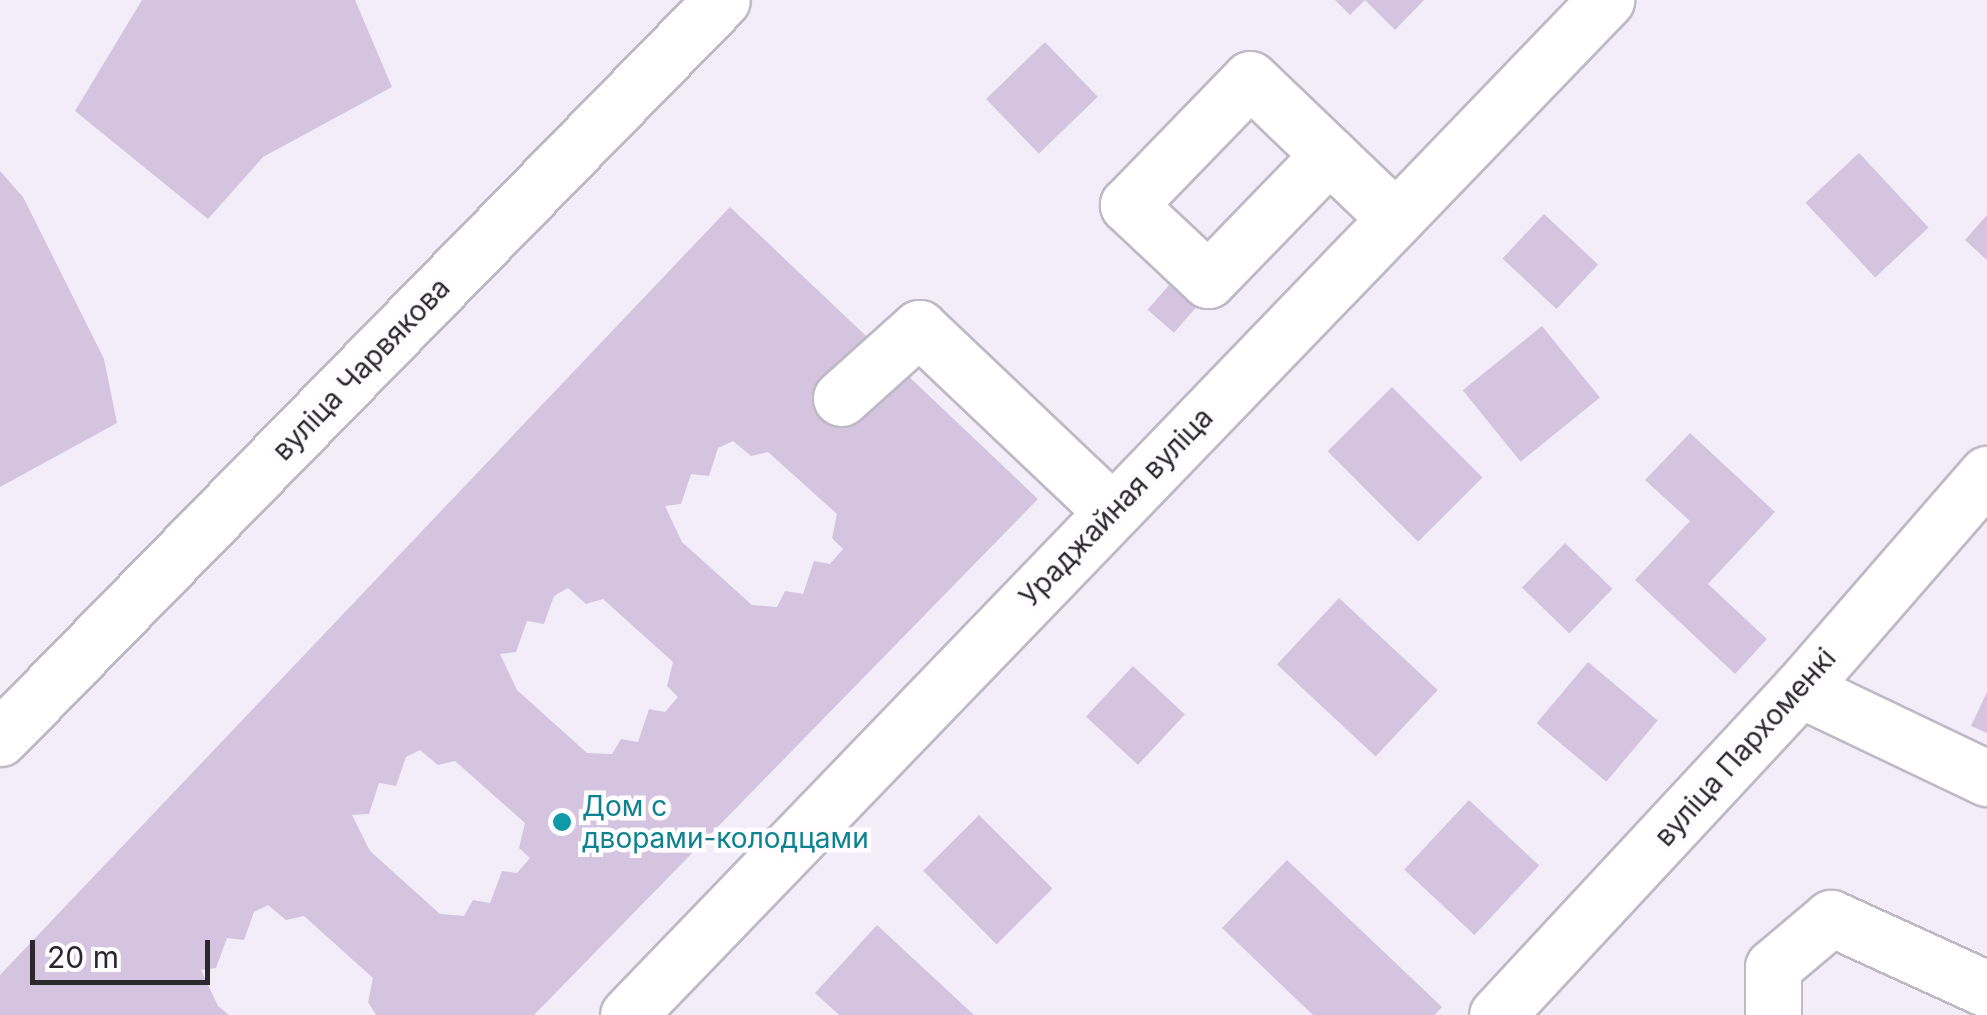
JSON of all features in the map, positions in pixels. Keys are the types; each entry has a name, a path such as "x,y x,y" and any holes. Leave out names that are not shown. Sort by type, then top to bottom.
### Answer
{"street":[{"name":"вуліца Чарвякова","path":"0,738 722,0"},
{"name":"Ураджайная вуліца","path":"628,1015 1606,0"},
{"path":"1329,155 1395,218"},
{"path":"841,398 919,328 1112,510"},
{"name":"вуліца Пархоменкі","path":"1497,1015 1800,689 1987,474"},
{"path":"1800,689 1987,778"},
{"path":"1773,1015 1773,967 1832,918 1987,988"}],"building":[{"path":"142,0 355,0 392,87 263,157 208,219 75,111"},
{"path":"1335,0 1365,0 1350,15"},
{"path":"1365,0 1424,0 1395,30"},
{"path":"1045,42 1098,97 1039,154 986,99"},
{"path":"1859,153 1929,228 1875,277 1806,203"},
{"path":"0,171 23,197 104,359 117,423 0,487"},
{"path":"730,207 1038,499 534,1015 376,1015 368,1002 373,978 304,916 286,920 268,905 254,912 244,940 227,938 216,968 201,970 218,1006 229,1015 0,1015 0,975","holes":["733,441 751,456 768,452 837,514 832,538 843,549 830,564 814,561 803,594 785,591 777,607 752,605 682,542 665,506 681,504 691,474 709,476 718,448","568,588 586,604 603,599 673,662 667,686 678,697 665,712 649,709 638,742 621,739 612,754 587,753 517,690 500,654 516,652 527,621 544,624 554,596","420,750 438,765 455,761 525,823 519,848 530,858 517,873 502,871 490,903 473,900 464,916 440,914 370,851 352,815 369,814 379,783 396,786 406,757"]},
{"path":"1544,214 1598,264 1557,309 1502,259"},
{"path":"1987,215 1987,260 1965,240"},
{"path":"1183,269 1209,292 1174,333 1148,310"},
{"path":"1542,326 1600,397 1521,462 1463,390"},
{"path":"1392,387 1483,478 1418,542 1328,451"},
{"path":"1690,433 1775,512 1708,584 1767,639 1735,674 1635,580 1690,521 1645,480"},
{"path":"1565,543 1612,589 1569,633 1522,588"},
{"path":"1339,598 1438,690 1376,757 1277,665"},
{"path":"1588,662 1658,720 1606,782 1537,723"},
{"path":"1133,666 1185,714 1138,765 1086,716"},
{"path":"1987,692 1987,733 1971,726"},
{"path":"1469,800 1539,865 1474,935 1404,869"},
{"path":"979,815 1053,889 997,944 923,871"},
{"path":"1287,860 1442,1007 1435,1015 1313,1015 1222,928"},
{"path":"877,925 974,1015 839,1015 815,993"}],"place":[{"name":"Дом с дворами-колодцами","path":"562,822"}]}
